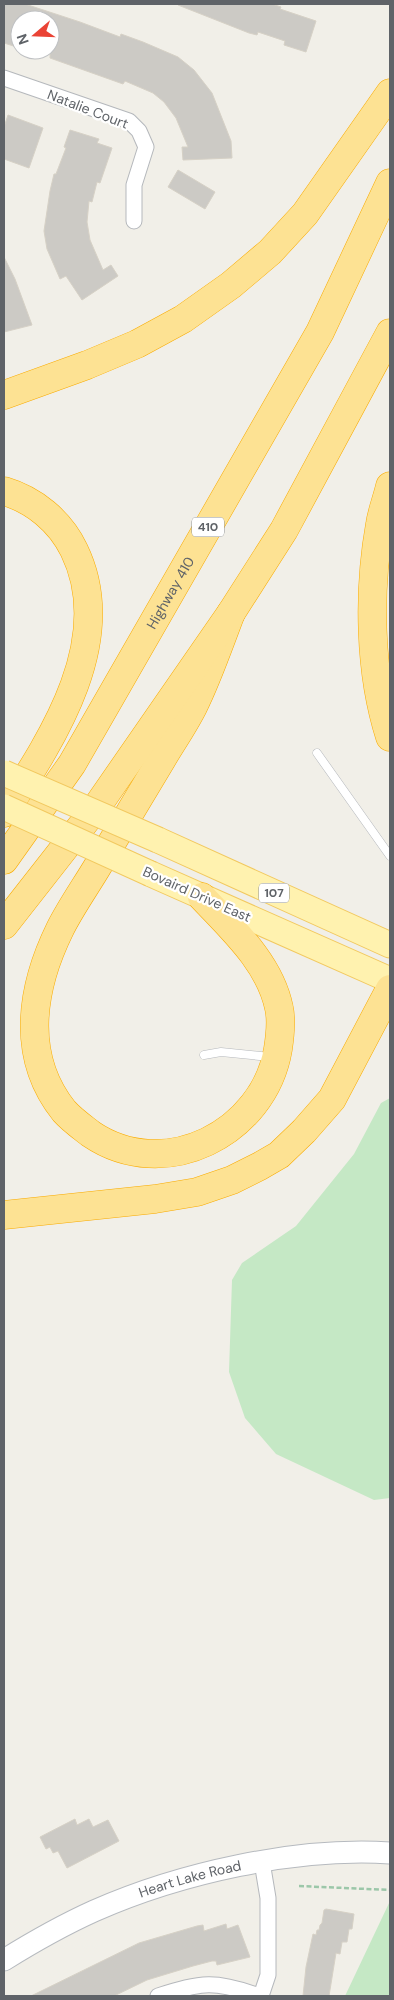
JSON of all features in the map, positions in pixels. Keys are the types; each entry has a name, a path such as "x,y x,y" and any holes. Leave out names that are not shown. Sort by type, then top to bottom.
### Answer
{"highway":[{"path":"4,395 87,366 137,344 183,319 232,285 270,252 305,214 390,93"},
{"name":"Highway 410","path":"4,860 72,764 320,332 390,183"},
{"path":"4,925 98,805 231,612 284,530 390,333"},
{"path":"390,486 380,523 372,601 377,680 384,718 390,737"},
{"path":"4,491 17,495 42,510 60,528 70,542 83,571 88,594 87,642 71,693 45,750 4,813"},
{"path":"202,896 248,946 269,980 280,1009 280,1038 275,1067 262,1093 237,1124 226,1132 198,1146 171,1152 143,1153 122,1150 102,1141 76,1123 64,1111 49,1089 38,1063 33,1033 35,1002 41,976 60,929 194,707 231,612"},
{"path":"4,1215 155,1199 196,1192 232,1180 279,1155 304,1131 332,1098 390,989"}],"main road":[{"name":"107","path":"4,773 390,945"},
{"name":"Bovaird Drive East","path":"4,807 390,980"}],"street":[{"name":"Natalie Court","path":"4,78 129,121 139,131 146,147 134,185 134,221"},
{"name":"Heart Lake Road","path":"4,1960 55,1930 124,1899 177,1882 286,1858 368,1852 390,1854"},
{"path":"158,1996 206,1983 220,1984 260,1996 268,1975 268,1898 262,1862"}],"lane":[{"path":"317,753 390,856"},
{"path":"204,1055 221,1052 277,1058"}],"path":[{"path":"299,1886 390,1890"}],"green space":[{"path":"390,1098 390,1498 374,1500 276,1454 245,1418 229,1372 232,1280 242,1263 296,1226 354,1154 381,1103"},
{"path":"390,1901 390,1996 345,1996"}],"building":[{"path":"4,4 25,4 43,10 10,10 10,45 4,43"},
{"path":"178,4 272,4 281,7 280,9 316,21 306,52 284,45 285,41 258,32 257,35 249,33"},
{"path":"60,15 120,37 121,34 143,42 178,57 194,70 212,93 231,141 232,158 183,160 182,147 188,147 176,118 164,102 153,93 125,81 123,84 56,60 60,60"},
{"path":"8,115 43,128 29,168 4,159 4,127"},
{"path":"70,130 99,139 97,143 112,148 100,183 97,182 92,202 89,201 87,222 90,240 103,270 111,265 118,276 82,300 66,276 60,279 47,249 44,231 54,174 56,174 66,148 64,147"},
{"path":"178,170 215,192 205,209 168,187"},
{"path":"4,257 15,279 32,325 4,332"},
{"path":"75,1819 77,1825 89,1819 93,1827 108,1820 119,1841 67,1868 58,1851 53,1853 50,1847 46,1849 40,1837"},
{"path":"324,1910 354,1914 352,1929 349,1929 347,1942 342,1942 340,1954 336,1953 329,1996 303,1996 306,1967 313,1934 316,1935 317,1930 319,1930"},
{"path":"226,1924 227,1929 238,1925 250,1957 217,1965 216,1961 212,1961 193,1966 147,1980 114,1996 31,1996 139,1943 197,1926 203,1925 204,1931"}]}
